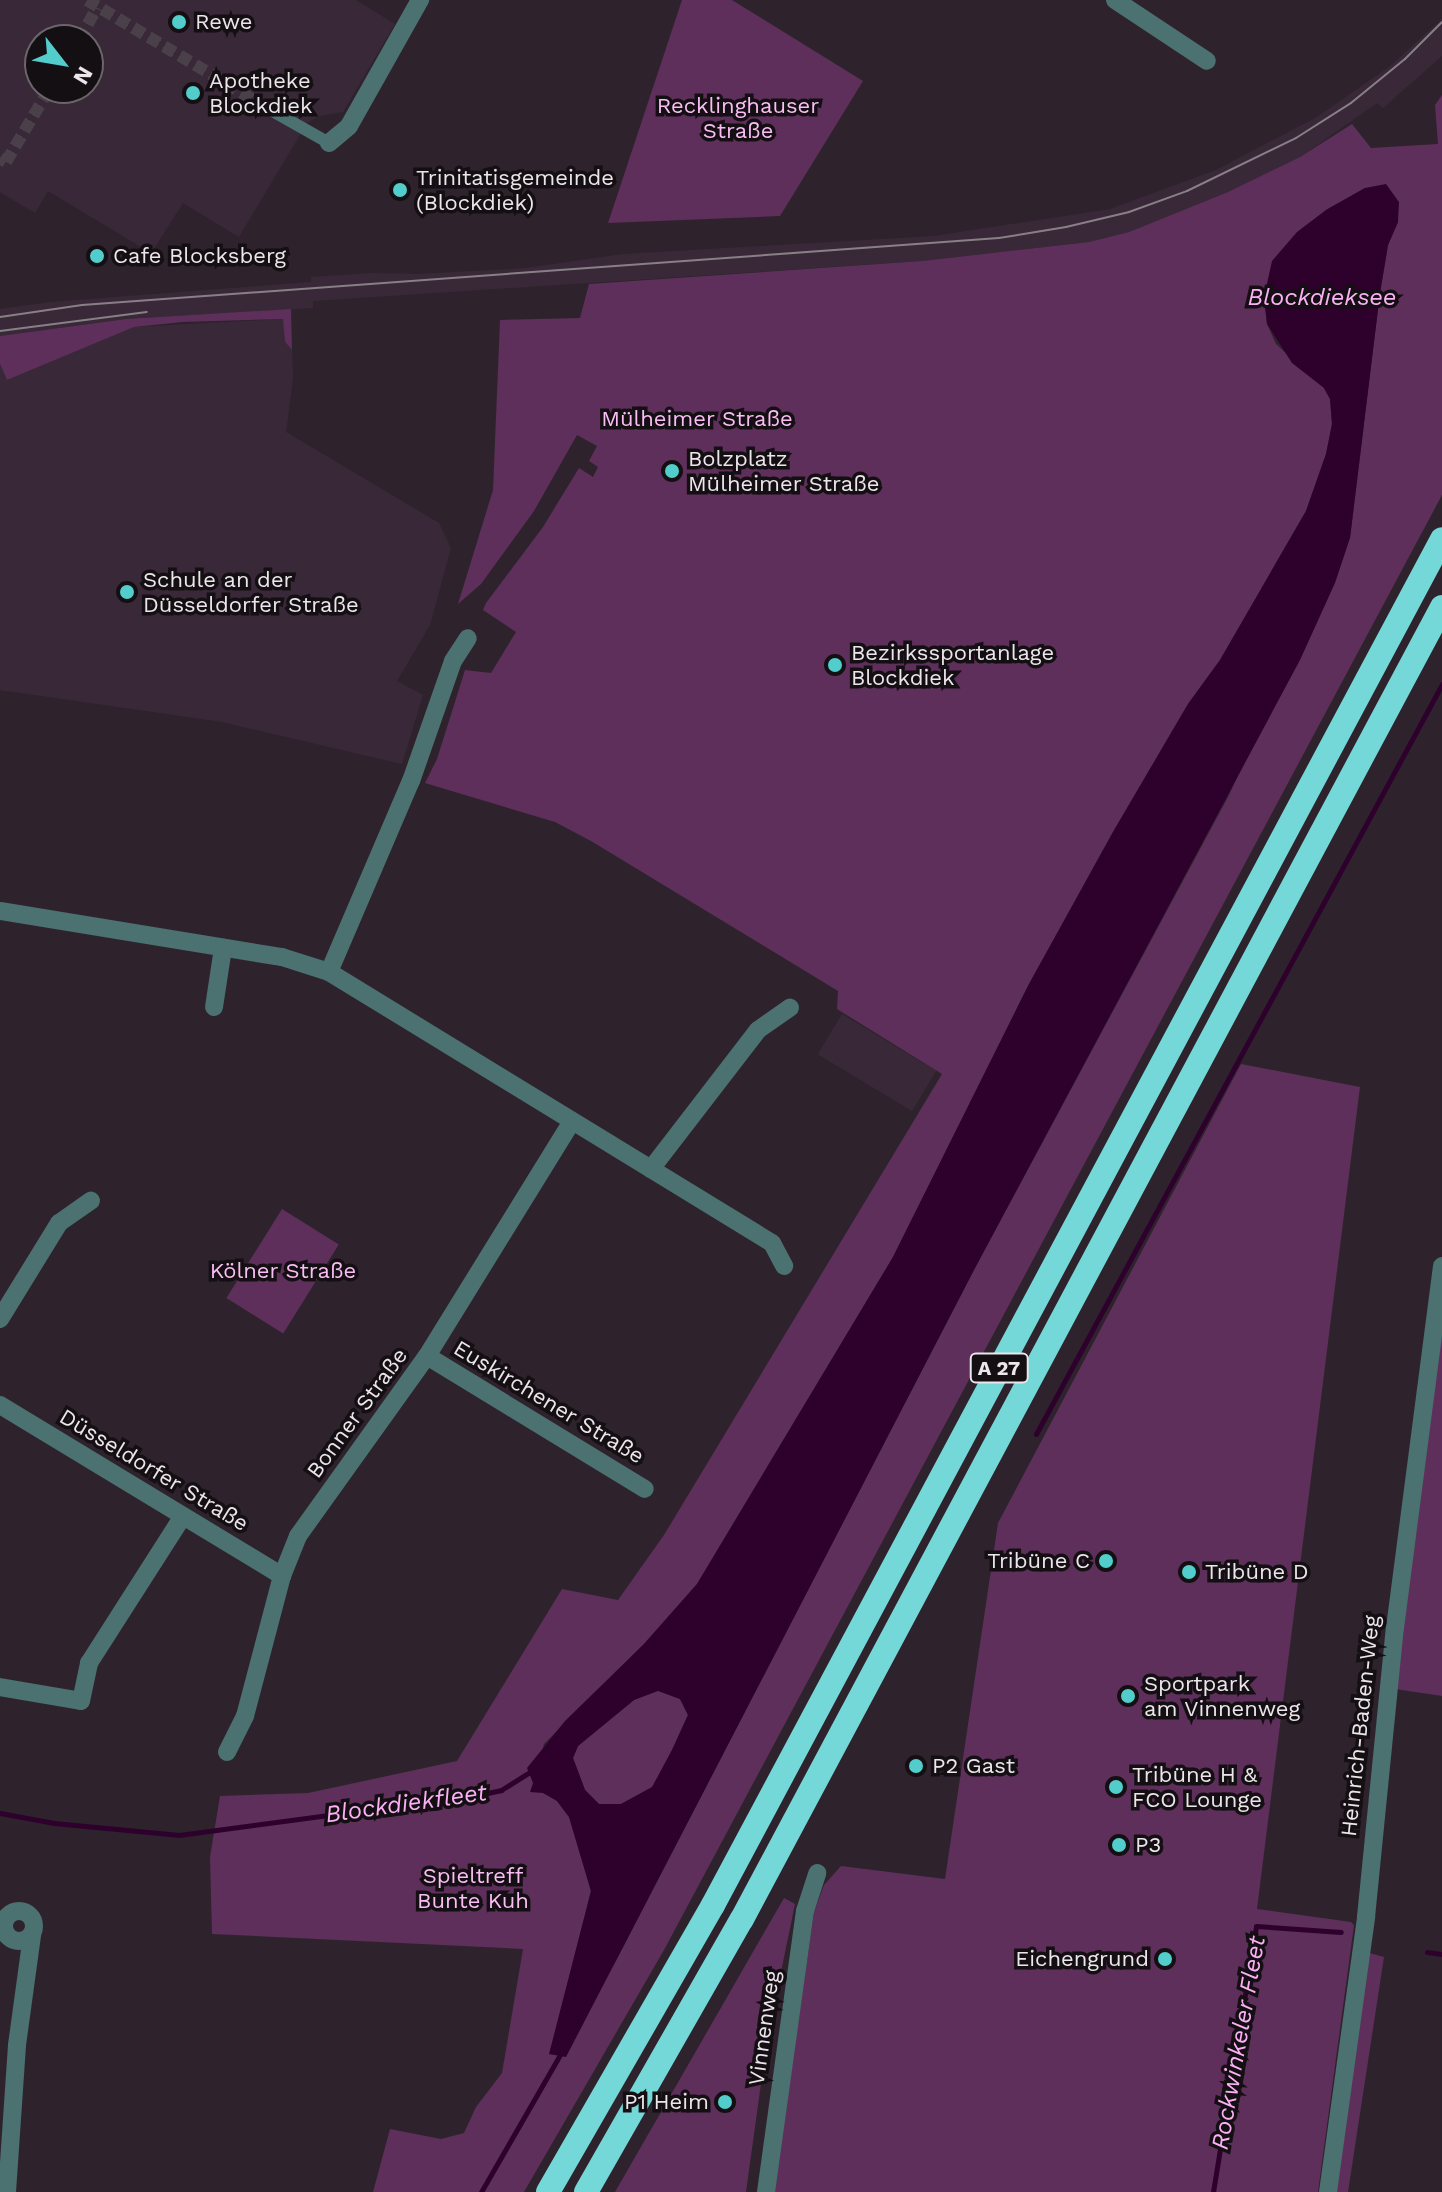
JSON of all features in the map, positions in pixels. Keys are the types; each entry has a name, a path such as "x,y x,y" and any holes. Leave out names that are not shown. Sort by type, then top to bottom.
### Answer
{"highway":[{"name":"A 27","path":"548,2192 713,1905 1442,539"},
{"name":"A 27","path":"586,2192 742,1919 1442,607"}],"street":[{"path":"276,113 329,143 349,126 420,0"},
{"path":"1115,0 1207,61"},
{"path":"329,972 411,781 453,661 468,638"},
{"path":"0,911 295,960 329,972 772,1243 784,1266"},
{"path":"214,1007 223,948"},
{"path":"651,1169 758,1030 790,1008"},
{"name":"Bonner Straße","path":"227,1752 245,1716 282,1576 298,1536 427,1356 572,1121"},
{"path":"0,1319 59,1223 91,1201"},
{"name":"Heinrich-Baden-Weg","path":"1328,2192 1366,1917 1395,1628 1442,1266"},
{"name":"Euskirchener Straße","path":"427,1356 645,1489"},
{"name":"Düsseldorfer Straße","path":"0,1405 282,1576"},
{"path":"0,1687 81,1701 89,1663 183,1516"},
{"name":"Vinnenweg","path":"766,2192 805,1911 817,1873"},
{"path":"5,2187 17,2045 32,1935"}],"shaded area":[{"path":"0,0 356,0 395,24 343,112 319,116 307,123 239,237 183,203 151,253 48,191 35,213 0,192"},
{"path":"1442,19 1442,56 1383,108 1377,103 1300,157 1228,192 1129,232 1089,242 922,261 313,301 313,308 126,319 0,336 0,309 51,302 311,282 311,277 526,268 623,254 934,236 1110,209 1216,170 1317,117 1389,67"},
{"name":"Schule an der Düsseldorfer Straße","path":"284,319 285,342 292,350 293,378 286,432 439,523 451,548 430,625 397,681 423,695 402,764 222,722 0,690 0,364 7,380 134,327"},
{"path":"842,1014 936,1071 912,1111 818,1054"}],"green space":[{"name":"Recklinghauser Straße","path":"682,0 732,0 863,81 780,216 608,223"},
{"path":"1442,95 1442,495 664,1950 524,2192 373,2192 390,2129 441,2139 464,2133 476,2107 502,2073 523,1949 212,1934 210,1857 220,1796 308,1793 457,1761 562,1589 618,1600 664,1535 942,1074 837,1009 838,991 591,841 555,822 425,783 437,759 465,670 491,673 516,632 483,610 486,603 543,527 579,468 593,477 598,467 589,461 597,446 577,435 534,511 481,584 458,604 493,490 500,320 580,318 589,284 922,261 1089,242 1129,232 1228,192 1300,157 1352,124 1371,148 1438,144 1435,105","holes":["1365,188 1398,222 1388,245 1380,293 1350,538 1228,797 975,1268 617,1959 561,2055 550,2054 591,1891 569,1817 557,1801 534,1783 544,1744 644,1644 697,1584 893,1257 1029,984 1113,832 1188,704 1220,660 1306,511 1326,454 1332,424 1330,399 1324,388 1276,344 1267,324 1264,297 1326,210"]},
{"path":"291,309 292,350 285,342 283,319 182,322 134,327 7,380 0,364 0,336 126,319"},
{"name":"Sportpark am Vinnenweg","path":"1241,1064 1360,1087 1257,1909 1351,1922 1354,1925 1318,2192 774,2192 814,1912 824,1885 841,1866 945,1879 998,1523"},
{"name":"Kölner Straße","path":"282,1209 339,1245 283,1334 226,1298"},
{"path":"1442,1314 1442,1696 1395,1689"},
{"path":"657,1690 680,1699 688,1715 672,1750 653,1787 621,1804 599,1804 585,1790 573,1758 578,1746 634,1700"},
{"path":"784,1898 795,1904 767,2040 746,2192 615,2192"},
{"path":"1366,1952 1384,1957 1348,2192 1335,2192"}],"water":[{"name":"Blockdieksee","path":"1386,184 1399,202 1398,222 1388,245 1380,293 1350,538 1335,583 1300,660 975,1268 566,2057 549,2054 591,1891 569,1817 557,1801 543,1793 530,1792 533,1783 527,1768 565,1721 644,1644 697,1584 893,1257 1029,984 1113,832 1188,704 1220,660 1306,511 1326,454 1332,424 1330,399 1324,388 1292,363 1267,324 1264,297 1272,261 1297,232 1326,210 1365,188","holes":["658,1691 680,1699 688,1715 652,1787 621,1804 599,1804 585,1790 573,1758 578,1746 634,1700"]}],"waterway":[{"path":"1036,1434 1442,684"},
{"name":"Blockdiekfleet","path":"0,1813 54,1823 179,1835 478,1795 501,1790 532,1771"},
{"name":"Rockwinkeler Fleet","path":"1213,2192 1256,1926 1341,1932"},
{"name":"Rockwinkeler Fleet","path":"1427,1952 1442,1954"},
{"name":"Blockdiekfleet","path":"481,2192 562,2051"}],"tunnel":[{"path":"87,0 276,113"},
{"path":"88,24 97,8"},
{"path":"0,158 6,162 40,104"}],"tram line":[{"path":"0,317 82,305 999,238 1066,227 1129,212 1187,191 1296,138 1351,103 1405,59 1442,22"},
{"path":"0,331 147,312"}],"place":[{"name":"Rewe","path":"179,22"},
{"name":"Apotheke Blockdiek","path":"193,93"},
{"name":"Trinitatisgemeinde (Blockdiek)","path":"400,190"},
{"name":"Cafe Blocksberg","path":"97,256"},
{"name":"Bolzplatz Mülheimer Straße","path":"672,471"},
{"name":"Schule an der Düsseldorfer Straße","path":"127,592"},
{"name":"Bezirkssportanlage Blockdiek","path":"835,665"},
{"name":"Tribüne C","path":"1106,1561"},
{"name":"Tribüne D","path":"1189,1572"},
{"name":"Sportpark am Vinnenweg","path":"1128,1696"},
{"name":"P2 Gast","path":"916,1766"},
{"name":"Tribüne H & FCO Lounge","path":"1116,1787"},
{"name":"P3","path":"1119,1845"},
{"name":"Eichengrund","path":"1165,1959"},
{"name":"P1 Heim","path":"725,2102"}],"park label":[{"name":"Mülheimer Straße","path":"697,419"},
{"name":"Spieltreff Bunte Kuh","path":"473,1888"}]}
